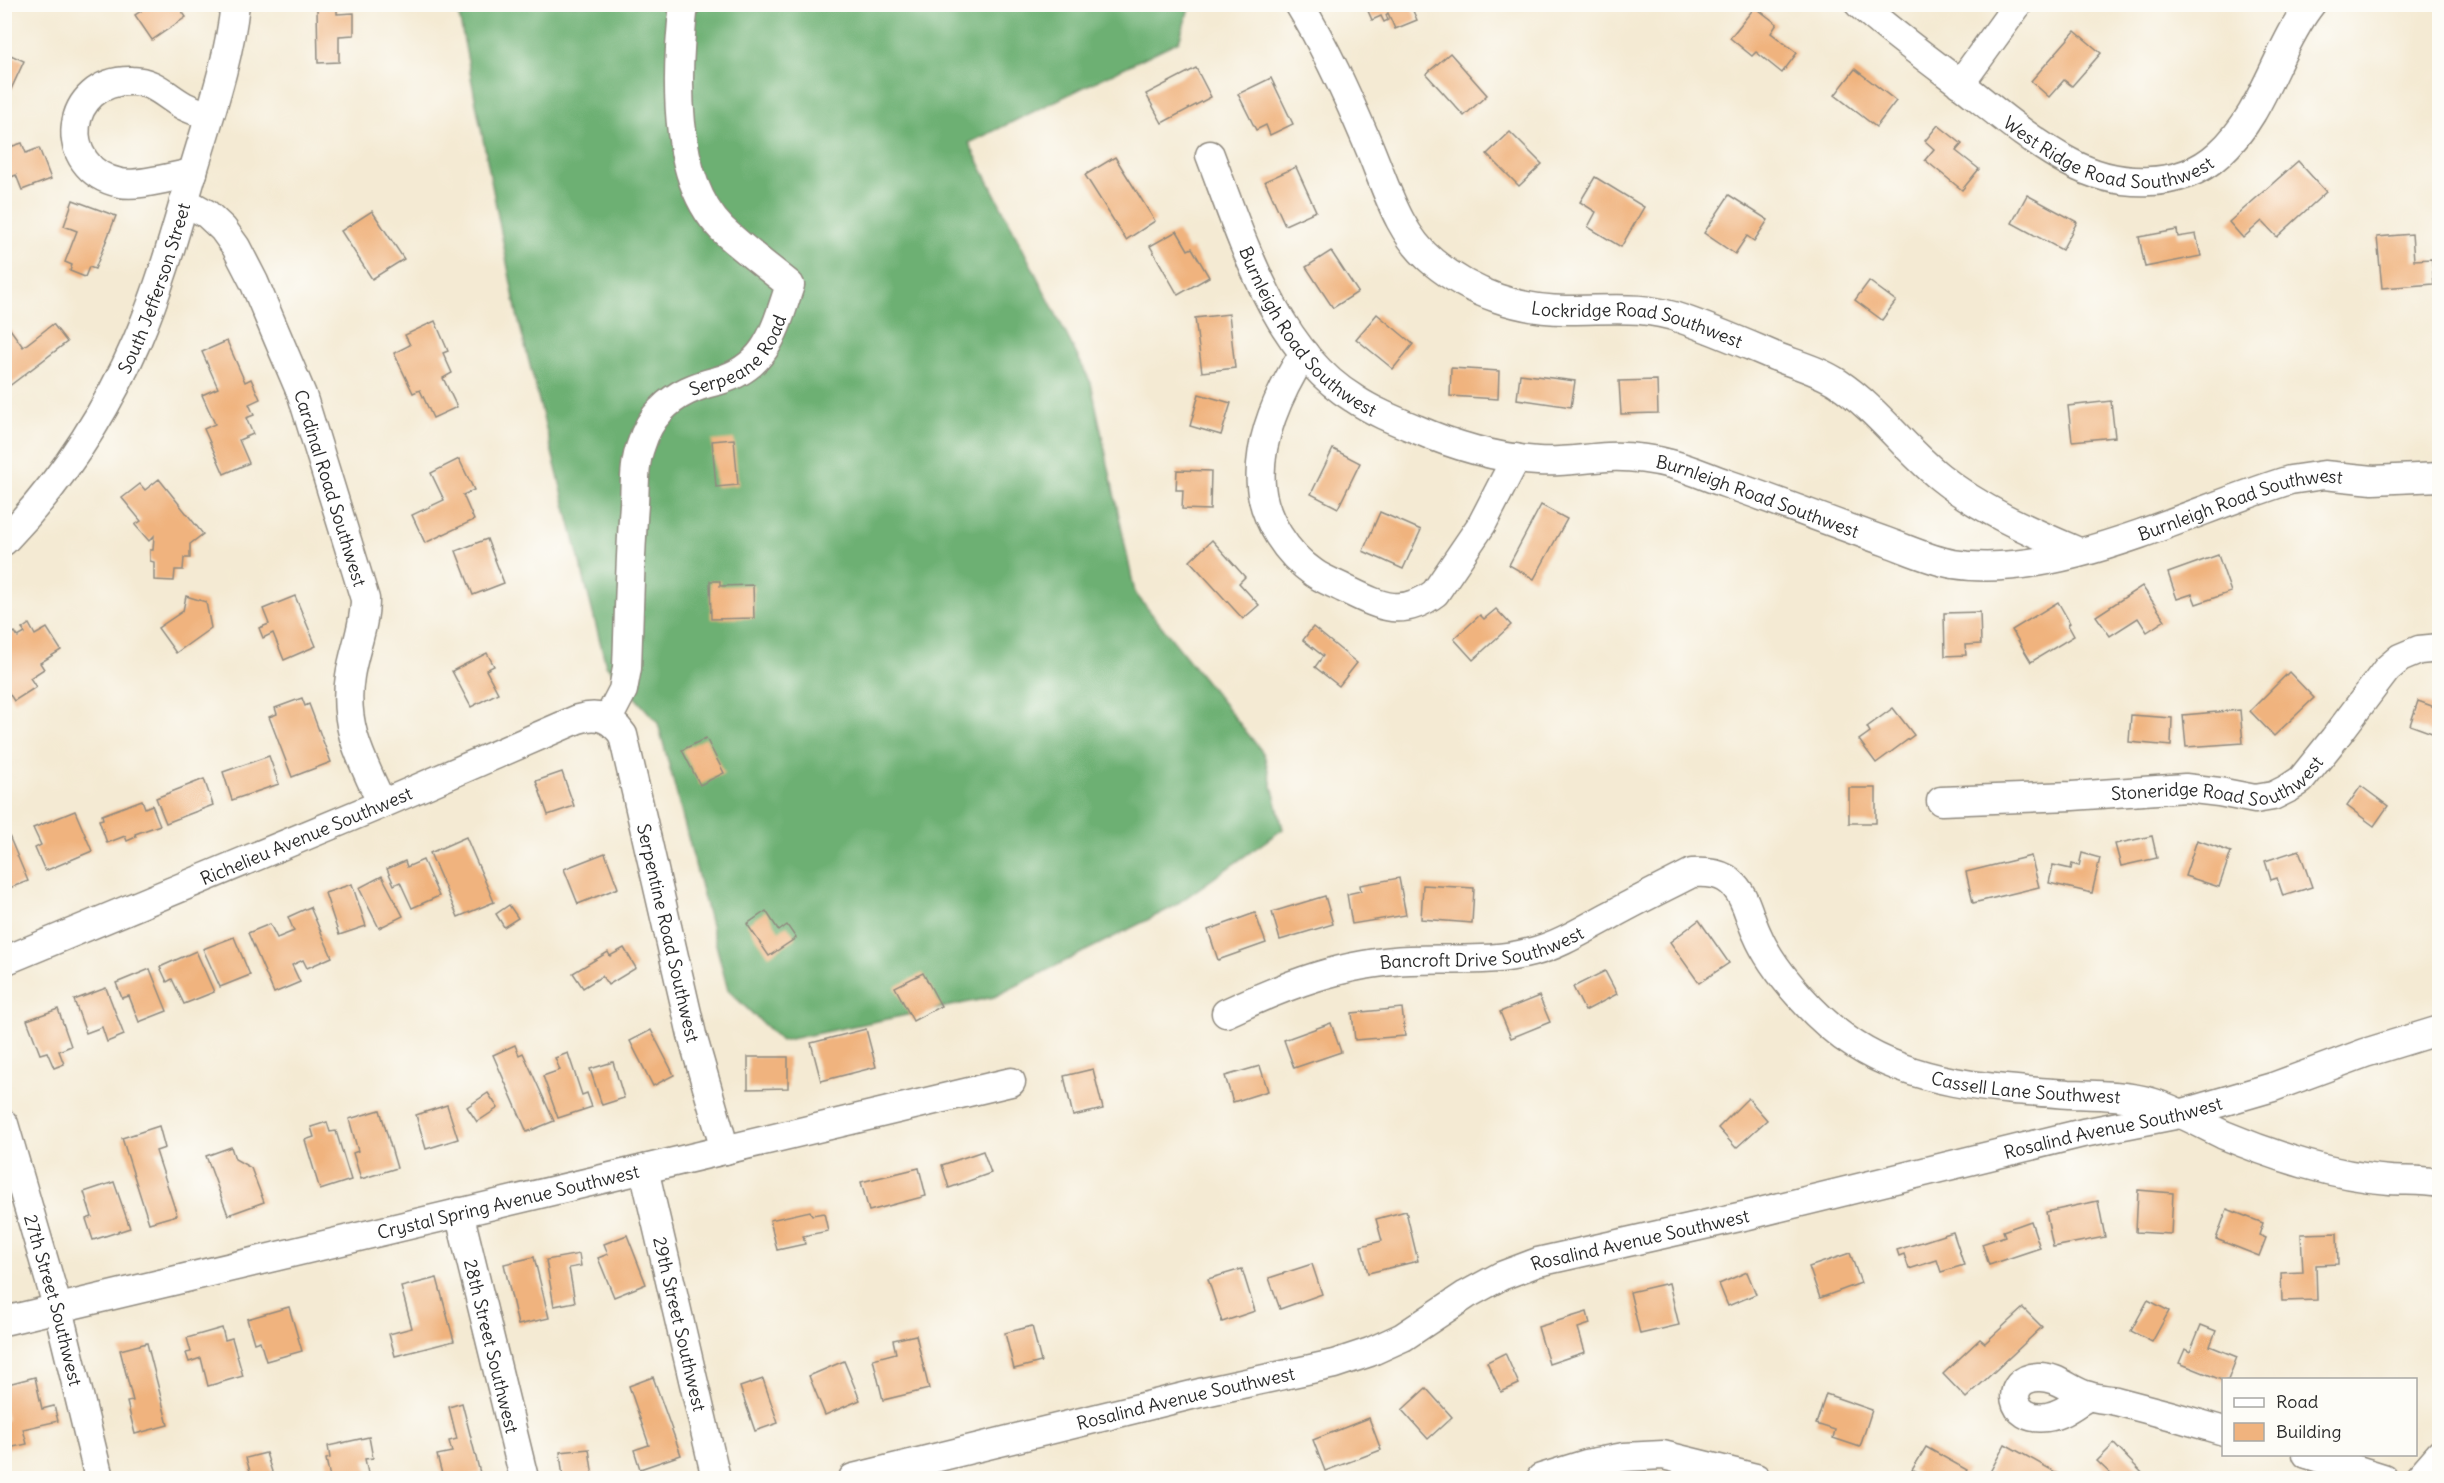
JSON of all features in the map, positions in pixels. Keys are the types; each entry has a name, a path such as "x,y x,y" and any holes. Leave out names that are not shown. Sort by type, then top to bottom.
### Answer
{"street":[{"name":"South Jefferson Street","path":"4,541 61,475 86,439 113,391 149,310 210,116 232,33 236,4"},
{"name":"Serpeane Road","path":"608,719 623,690 627,668 633,519 640,446 649,426 661,410 678,396 696,386 734,375 761,354 771,339 790,285 722,229 706,209 694,188 686,159 681,116 680,72 684,4"},
{"name":"Lockridge Road Southwest","path":"1299,4 1343,86 1402,224 1419,249 1458,280 1485,294 1539,309 1619,307 1650,310 1670,315 1811,369 1835,381 1863,400 1917,456 1940,477 1973,501 2010,522 2079,552"},
{"name":"West Ridge Road Southwest","path":"1858,4 2022,131 2070,163 2097,174 2131,180 2154,181 2176,177 2198,168 2217,156 2236,136 2254,112 2296,26 2311,4"},
{"path":"1960,84 2018,4"},
{"path":"192,173 123,184 105,178 92,170 82,157 74,130 77,114 83,103 95,92 120,81 133,81 150,84 184,106 210,116"},
{"name":"Burnleigh Road Southwest","path":"1210,155 1242,239 1265,288 1286,328 1320,371 1351,398 1394,420 1484,453 1541,462 1611,457 1643,458 1674,465 1769,498 1916,554 1952,564 1990,567 2021,565 2079,552 2290,480 2324,475 2373,480 2439,477"},
{"name":"Cardinal Road Southwest","path":"184,201 207,214 223,229 236,247 254,282 302,395 365,599 365,620 349,685 348,720 353,738 382,804"},
{"path":"1304,353 1290,375 1276,405 1266,437 1261,487 1266,510 1276,532 1293,555 1315,574 1375,604 1397,608 1410,607 1425,601 1436,593 1482,524 1516,458"},
{"name":"Stoneridge Road Southwest","path":"1941,801 2185,788 2247,798 2273,796 2301,780 2387,669 2400,658 2419,650 2439,648"},
{"name":"Richelieu Avenue Southwest","path":"4,961 382,804 578,719 589,716 608,719"},
{"name":"Serpentine Road Southwest","path":"608,719 615,723 623,735 692,1035 724,1150"},
{"name":"Bancroft Drive Southwest","path":"1226,1013 1273,991 1325,973 1367,964 1409,960 1471,961 1503,958 1534,951 1564,940 1692,873 1707,872 1728,880"},
{"name":"Cassell Lane Southwest","path":"1728,880 1742,896 1770,961 1788,984 1837,1032 1876,1059 1899,1069 1928,1077 2014,1090 2124,1097 2154,1103 2226,1136 2305,1164 2347,1174 2389,1180 2439,1183"},
{"name":"Rosalind Avenue Southwest","path":"853,1479 1200,1393 1335,1364 1403,1337 1466,1295 1492,1281 1538,1262 1748,1215 2083,1133 2180,1114 2273,1087 2365,1053 2439,1030"},
{"name":"Crystal Spring Avenue Southwest","path":"4,1322 1011,1082"},
{"name":"27th Street Southwest","path":"4,1124 58,1308 99,1479"},
{"name":"29th Street Southwest","path":"644,1169 716,1479"},
{"name":"28th Street Southwest","path":"459,1212 524,1479"},
{"path":"2088,1396 2114,1400 2222,1431"},
{"path":"2419,1479 2439,1454"},
{"path":"1541,1479 1586,1464 1624,1457 1663,1455 1728,1475 1756,1479"},
{"path":"2310,1456 2383,1479"}],"green space":[{"path":"457,5 1190,5 1179,41 969,143 1091,383 1135,593 1264,754 1283,829 1171,908 994,997 781,1041 728,990 658,723 606,665 517,314"}],"building":[{"path":"136,4 177,4 186,17 152,40 135,15 141,11"},
{"path":"1365,4 1410,4 1417,20 1395,29 1388,13 1386,15 1388,20 1384,22 1381,16 1372,20"},
{"path":"1755,7 1777,24 1771,33 1797,53 1782,73 1756,52 1752,56 1730,38"},
{"path":"317,8 337,8 337,14 354,13 354,35 339,36 339,62 318,63"},
{"path":"2075,31 2101,53 2072,86 2064,80 2049,97 2031,81"},
{"path":"4,52 24,61 7,98 4,97"},
{"path":"1450,53 1487,95 1464,116 1426,74"},
{"path":"1196,68 1211,97 1162,123 1146,94"},
{"path":"1855,69 1896,101 1876,127 1835,95"},
{"path":"1271,78 1293,124 1270,135 1266,125 1256,130 1238,94"},
{"path":"1938,125 1962,144 1956,151 1979,169 1962,190 1925,160 1934,149 1925,141"},
{"path":"1510,132 1542,164 1519,186 1487,154"},
{"path":"22,143 26,153 39,148 51,179 22,190 16,175 4,180 4,156 9,154 7,148"},
{"path":"1115,157 1155,221 1126,240 1085,175"},
{"path":"2298,161 2326,192 2277,237 2262,221 2243,238 2229,222"},
{"path":"1296,167 1316,211 1285,225 1265,181"},
{"path":"1595,177 1644,207 1621,247 1588,227 1596,212 1580,202"},
{"path":"1729,195 1768,220 1754,241 1747,236 1735,254 1704,233"},
{"path":"2027,195 2077,222 2062,250 2012,223"},
{"path":"73,200 116,216 95,269 89,267 85,277 70,271 72,265 65,262 77,231 64,226"},
{"path":"372,211 404,259 372,279 341,231"},
{"path":"2177,230 2178,237 2196,234 2201,256 2145,267 2139,237"},
{"path":"1177,231 1188,250 1192,248 1209,277 1178,295 1150,246"},
{"path":"2412,234 2414,260 2432,259 2434,284 2382,288 2377,237"},
{"path":"1331,251 1358,292 1333,308 1306,267"},
{"path":"1869,281 1896,301 1882,320 1855,300"},
{"path":"1229,314 1235,368 1202,372 1195,318"},
{"path":"1377,314 1413,344 1393,369 1356,339"},
{"path":"435,321 448,351 443,353 452,373 443,378 457,407 433,418 420,390 413,393 394,353 410,345 405,335"},
{"path":"53,324 67,342 4,390 4,332 10,329 23,347"},
{"path":"227,341 245,382 251,379 260,399 249,404 254,415 246,418 253,434 239,440 249,463 224,474 204,429 215,424 202,395 218,388 202,352"},
{"path":"1451,368 1499,371 1498,399 1450,396"},
{"path":"1520,374 1575,381 1571,407 1517,399"},
{"path":"1657,380 1658,413 1621,414 1619,381"},
{"path":"1199,394 1231,403 1221,435 1190,426"},
{"path":"2111,401 2115,437 2072,441 2068,406"},
{"path":"734,439 738,485 716,487 712,441"},
{"path":"1333,449 1360,463 1338,508 1311,494"},
{"path":"459,459 474,490 463,495 474,520 425,543 412,515 444,500 431,473"},
{"path":"1177,470 1211,471 1210,510 1182,509 1183,490 1176,490"},
{"path":"159,479 203,534 190,544 190,558 184,558 183,570 175,570 174,581 154,580 154,562 150,561 150,550 153,550 154,536 149,541 135,525 141,521 122,498 140,484 145,490"},
{"path":"1541,505 1567,519 1534,579 1509,565"},
{"path":"1380,512 1421,530 1403,569 1363,551"},
{"path":"487,539 504,583 473,595 456,551"},
{"path":"1212,540 1245,577 1239,583 1259,605 1243,619 1190,561"},
{"path":"2218,555 2231,592 2196,604 2192,594 2177,599 2168,573"},
{"path":"710,581 720,581 720,586 753,585 754,618 711,619"},
{"path":"2142,586 2165,620 2147,632 2138,618 2110,636 2096,616"},
{"path":"186,596 206,602 211,628 176,653 158,628 183,611"},
{"path":"295,596 316,646 284,660 273,633 263,638 259,628 269,624 263,609"},
{"path":"2058,602 2070,623 2068,625 2074,636 2031,662 2012,630"},
{"path":"1496,609 1511,625 1473,660 1454,639 1480,615 1484,619"},
{"path":"1980,612 1981,644 1965,645 1966,655 1945,656 1944,613"},
{"path":"29,624 35,635 47,628 61,650 40,663 44,669 30,678 36,687 14,701 5,687 5,642 6,645 11,641 8,636 15,632 18,637 25,633 22,629"},
{"path":"1313,627 1357,663 1339,686 1315,667 1323,656 1303,640"},
{"path":"487,653 494,666 486,670 498,693 471,707 452,671"},
{"path":"2289,672 2314,698 2274,736 2250,711"},
{"path":"302,698 305,706 309,704 331,762 292,777 269,717 277,714 275,708"},
{"path":"2418,701 2440,709 2440,736 2410,725"},
{"path":"1893,708 1914,735 1876,763 1859,740 1870,732 1867,727"},
{"path":"2240,710 2243,743 2186,747 2183,715"},
{"path":"2131,715 2172,718 2171,746 2129,742"},
{"path":"706,738 724,773 700,785 682,750"},
{"path":"269,756 279,784 232,800 223,772"},
{"path":"562,772 574,806 548,815 536,781"},
{"path":"204,779 213,805 166,823 156,798"},
{"path":"2361,786 2388,806 2374,826 2347,806"},
{"path":"1849,788 1876,788 1876,823 1849,823"},
{"path":"142,800 145,808 152,805 160,825 135,834 136,837 127,841 125,836 107,843 99,820 103,819 102,815"},
{"path":"75,811 92,851 45,871 35,848 41,845 33,828"},
{"path":"4,824 28,881 4,890"},
{"path":"2152,836 2157,858 2121,866 2115,844"},
{"path":"466,837 494,902 458,917 430,853"},
{"path":"2197,840 2231,852 2219,887 2185,876"},
{"path":"2299,850 2312,887 2283,896 2277,878 2271,880 2265,861"},
{"path":"605,853 618,888 578,904 564,869"},
{"path":"2082,853 2100,858 2092,893 2049,883 2053,865 2071,869 2072,864 2079,866"},
{"path":"2031,856 2039,887 1973,903 1966,872"},
{"path":"423,860 439,896 412,908 400,882 394,885 387,869 405,861 407,867"},
{"path":"382,876 403,916 379,928 359,888"},
{"path":"1399,878 1406,915 1352,924 1347,894 1361,891 1360,885"},
{"path":"352,884 366,926 339,935 325,893"},
{"path":"1423,885 1474,888 1472,923 1421,919"},
{"path":"1325,896 1333,924 1280,940 1272,912"},
{"path":"509,905 518,918 504,927 496,914"},
{"path":"310,907 332,957 307,968 303,960 292,965 300,982 274,993 248,933 270,924 277,938 294,931 288,917"},
{"path":"766,911 779,931 787,925 796,938 769,956 747,924"},
{"path":"1255,913 1266,943 1218,960 1208,930"},
{"path":"1699,920 1729,963 1699,983 1670,942"},
{"path":"234,937 250,975 220,987 203,949"},
{"path":"624,948 636,968 608,985 602,976 583,988 573,973 608,952 610,956"},
{"path":"196,951 214,992 184,1004 172,979 167,982 160,967"},
{"path":"150,969 167,1011 139,1022 129,996 122,998 116,983"},
{"path":"1605,971 1617,994 1585,1011 1573,987"},
{"path":"923,973 941,1006 913,1021 895,987"},
{"path":"106,988 124,1035 107,1042 102,1027 86,1033 74,1000"},
{"path":"1539,996 1550,1022 1511,1038 1500,1012"},
{"path":"1402,1008 1405,1036 1355,1040 1352,1013"},
{"path":"58,1009 71,1046 59,1051 64,1064 54,1068 47,1052 40,1054 27,1020"},
{"path":"1331,1023 1341,1052 1294,1068 1284,1040"},
{"path":"866,1029 876,1067 821,1081 811,1043"},
{"path":"651,1030 674,1075 653,1086 630,1041"},
{"path":"515,1045 519,1055 523,1053 554,1121 527,1132 493,1055"},
{"path":"568,1053 582,1095 587,1093 592,1107 558,1118 543,1076 560,1070 555,1058"},
{"path":"748,1057 788,1057 788,1088 748,1089"},
{"path":"613,1062 624,1098 602,1105 590,1069"},
{"path":"1260,1066 1268,1091 1233,1102 1225,1076"},
{"path":"1093,1069 1103,1109 1073,1116 1064,1076"},
{"path":"488,1093 498,1108 477,1122 467,1107"},
{"path":"1748,1098 1767,1120 1736,1148 1718,1128"},
{"path":"447,1105 458,1139 426,1149 416,1115"},
{"path":"380,1110 397,1168 361,1179 353,1153 358,1151 349,1119"},
{"path":"327,1122 330,1132 336,1131 351,1180 320,1190 305,1140 314,1137 311,1127"},
{"path":"159,1126 165,1148 156,1151 177,1215 149,1223 122,1138"},
{"path":"231,1147 235,1159 251,1168 264,1202 228,1215 206,1156"},
{"path":"983,1151 991,1173 949,1188 942,1165"},
{"path":"919,1168 926,1196 869,1211 861,1182"},
{"path":"114,1182 130,1228 93,1240 86,1219 92,1217 84,1192"},
{"path":"2138,1190 2173,1193 2171,1234 2136,1232"},
{"path":"2098,1201 2105,1237 2053,1247 2046,1212"},
{"path":"2227,1209 2263,1223 2259,1235 2266,1238 2259,1256 2216,1239"},
{"path":"810,1211 812,1215 824,1213 828,1231 803,1236 805,1244 777,1250 770,1220"},
{"path":"1406,1211 1418,1261 1368,1273 1361,1246 1382,1241 1376,1219"},
{"path":"2031,1221 2040,1248 1989,1265 1982,1244 2005,1236 2003,1231"},
{"path":"1953,1232 1964,1265 1941,1272 1937,1260 1909,1269 1904,1254 1899,1256 1897,1250"},
{"path":"2337,1233 2338,1264 2316,1265 2317,1300 2282,1301 2281,1273 2303,1272 2301,1234"},
{"path":"627,1235 646,1284 614,1297 598,1258 608,1254 604,1244"},
{"path":"1850,1253 1861,1283 1820,1298 1809,1267"},
{"path":"579,1254 581,1266 569,1268 575,1302 554,1306 546,1260"},
{"path":"534,1257 549,1318 518,1325 504,1264"},
{"path":"1312,1264 1322,1294 1280,1309 1269,1278"},
{"path":"1242,1269 1255,1311 1222,1322 1208,1279"},
{"path":"1747,1272 1756,1294 1728,1306 1719,1284"},
{"path":"437,1278 454,1341 395,1356 389,1334 412,1328 401,1287"},
{"path":"1669,1283 1679,1325 1640,1334 1630,1292"},
{"path":"2148,1300 2169,1311 2152,1342 2131,1331"},
{"path":"289,1307 302,1351 266,1361 260,1341 254,1343 247,1319"},
{"path":"2023,1308 2042,1327 1966,1398 1943,1374 1980,1339 1985,1343"},
{"path":"1587,1312 1590,1324 1578,1328 1585,1352 1549,1364 1538,1327"},
{"path":"2201,1325 2216,1331 2210,1346 2237,1357 2229,1378 2222,1378 2222,1380 2179,1363 2185,1349 2190,1352"},
{"path":"1032,1326 1041,1362 1014,1369 1005,1333"},
{"path":"222,1328 225,1340 232,1338 243,1376 208,1386 201,1358 189,1362 186,1353 191,1352 187,1338"},
{"path":"916,1335 929,1389 883,1400 873,1359 896,1353 893,1340"},
{"path":"147,1343 168,1425 135,1434 127,1402 133,1401 120,1350"},
{"path":"1505,1353 1519,1384 1501,1392 1487,1362"},
{"path":"844,1361 860,1400 825,1415 809,1376"},
{"path":"35,1377 42,1409 54,1406 58,1421 23,1429 27,1444 4,1449 4,1421 7,1420 4,1409 4,1385"},
{"path":"653,1377 681,1455 640,1469 634,1450 649,1445 629,1386"},
{"path":"763,1379 778,1423 755,1431 740,1387"},
{"path":"1426,1388 1452,1417 1428,1439 1402,1410"},
{"path":"1826,1394 1872,1410 1860,1447 1833,1438 1835,1430 1816,1424"},
{"path":"462,1403 480,1473 457,1478 443,1478 437,1455 452,1452 449,1441 457,1439 449,1407"},
{"path":"1369,1418 1381,1450 1325,1471 1313,1440"},
{"path":"369,1437 373,1458 365,1459 369,1478 330,1478 326,1459 330,1458 328,1446"},
{"path":"2005,1444 2057,1473 2054,1478 1998,1478 1989,1474"},
{"path":"2114,1444 2147,1478 2115,1478 2097,1461"},
{"path":"1926,1447 1967,1470 1962,1478 1926,1478 1912,1470"},
{"path":"589,1449 593,1477 563,1478 560,1452"},
{"path":"266,1453 274,1478 252,1478 246,1458"}]}
